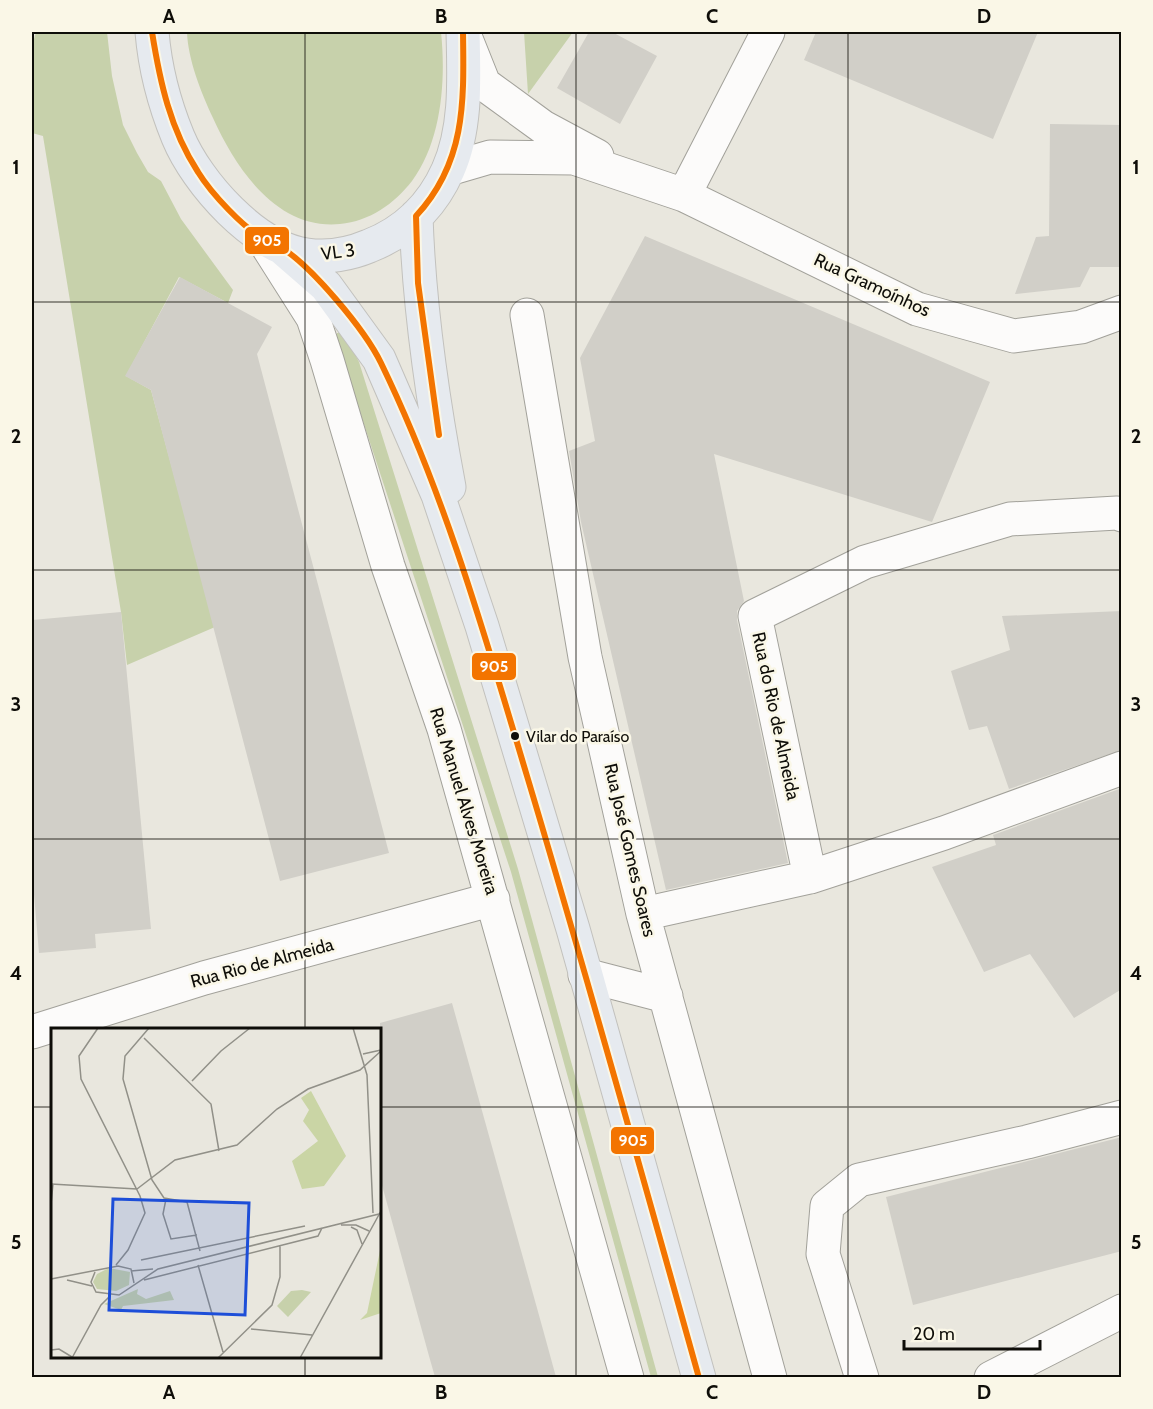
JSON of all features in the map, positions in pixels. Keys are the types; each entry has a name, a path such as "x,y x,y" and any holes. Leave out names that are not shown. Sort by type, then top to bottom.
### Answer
{"main road":[{"name":"VL 3","path":"152,32 162,93 178,138 199,176 230,210 272,242 306,255 351,253 392,237 428,206 449,169 461,121 463,32"},
{"path":"416,216 418,283 434,408 452,500 482,626"},
{"path":"272,242 326,286 379,358 438,495 482,626 585,975 699,1377"}],"street":[{"name":"Rua Gramoínhos","path":"463,32 484,84 543,127 633,176"},
{"path":"684,195 768,32"},
{"name":"Rua Gramoínhos","path":"449,169 490,157 574,158 684,195 917,309 1014,336 1081,327 1122,312"},
{"name":"Rua Manuel Alves Moreira","path":"272,242 313,318 388,566 444,729 627,1377"},
{"name":"Rua José Gomes Soares","path":"527,315 585,657 643,914 770,1377"},
{"name":"Rua do Rio de Almeida","path":"810,877 755,616 866,562 1010,519 1117,513 1122,515"},
{"path":"643,914 810,877 944,833 1122,768"},
{"name":"Rua Rio de Almeida","path":"32,1032 204,978 493,899"},
{"path":"585,975 666,996"},
{"path":"862,1377 823,1254 827,1206 859,1180 1027,1142 1122,1117"},
{"path":"991,1377 1122,1311"}],"green space":[{"path":"36,32 107,32 112,76 123,125 148,172 161,181 181,219 233,290 228,303 179,277 126,376 151,390 215,627 127,665 121,612 43,136 32,133 32,46"},
{"path":"187,32 441,32 443,69 440,109 436,129 422,165 412,181 389,204 371,215 351,222 317,223 297,217 278,207 247,176 222,137 200,87 190,54"},
{"path":"524,32 573,32 528,94"},
{"path":"337,333 344,333 359,362 518,869 658,1377 651,1377 511,872 337,342"}],"building":[{"path":"589,32 612,32 657,56 620,124 557,88"},
{"path":"816,32 1038,32 993,139 804,60"},
{"path":"1050,124 1122,125 1122,267 1090,267 1080,287 1015,294 1036,237 1049,236"},
{"path":"645,236 990,382 932,522 714,454 744,601 737,611 737,620 788,863 666,890 581,522 569,451 595,441 580,358"},
{"path":"180,277 272,327 257,354 389,853 280,881 151,390 125,376"},
{"path":"1122,611 1122,750 1009,789 987,726 969,730 951,671 1010,650 1002,616"},
{"path":"121,612 151,929 95,934 96,948 39,953 32,871 32,620"},
{"path":"1122,788 1122,989 1074,1018 1030,954 984,972 932,867 996,845 993,835"},
{"path":"452,1003 556,1377 435,1377 381,1182 380,1023"},
{"path":"1122,1137 1122,1251 913,1305 886,1197"}],"transit line":[{"name":"905","path":"152,32 173,122 198,172 219,200 238,219 257,235 292,255 350,316 381,363 425,464 462,566 511,723 593,1001 699,1378"},
{"name":"905","path":"439,435 418,283 416,216 445,174 459,130 463,82 463,32"}],"place":[{"name":"Vilar do Paraíso","path":"515,736"}]}
